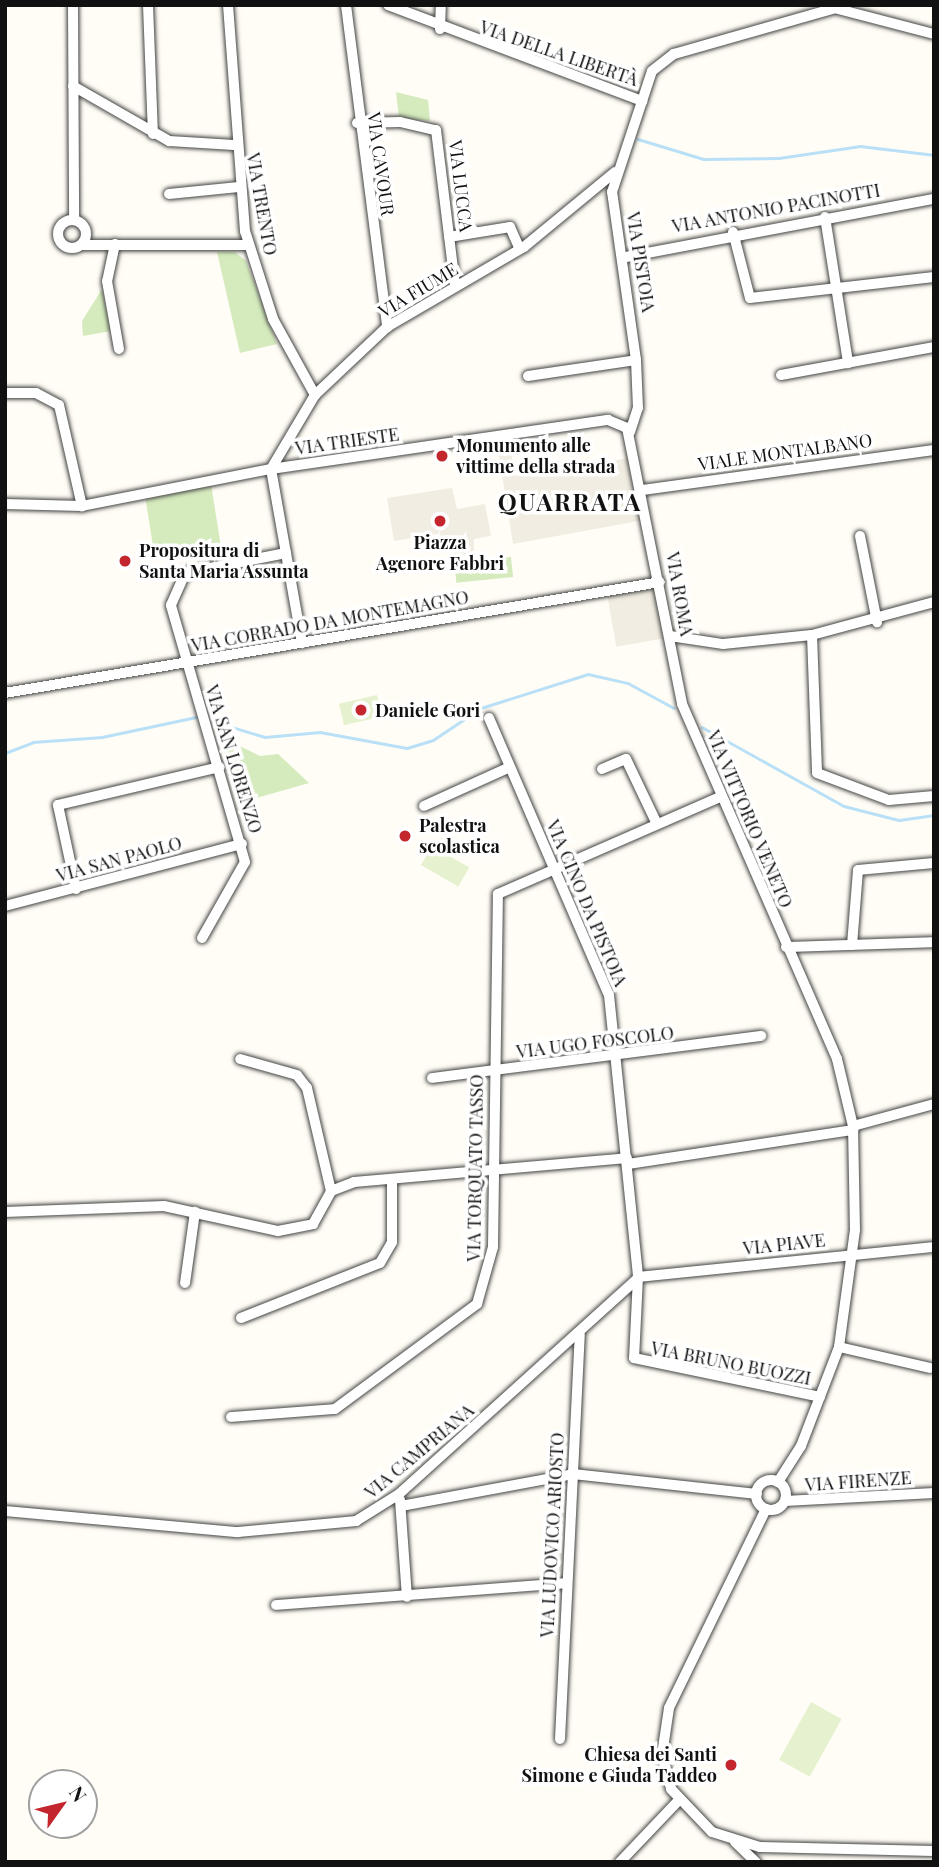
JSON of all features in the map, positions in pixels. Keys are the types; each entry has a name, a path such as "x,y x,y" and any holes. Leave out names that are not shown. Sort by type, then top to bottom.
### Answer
{"street":[{"path":"73,5 74,220 84,229 81,245"},
{"path":"148,5 153,134"},
{"name":"VIA TRENTO","path":"229,5 234,145 248,245 274,319 315,395"},
{"name":"VIA CAVOUR","path":"346,5 357,122 387,327"},
{"name":"VIA DELLA LIBERTÀ","path":"388,5 440,29 642,101"},
{"path":"440,29 441,5"},
{"path":"842,7 934,34"},
{"name":"VIA PISTOIA","path":"630,432 638,408 636,360 626,257 612,192 615,172 642,101 664,57 842,7"},
{"path":"73,86 153,134 199,146 234,145"},
{"name":"VIA LUCCA","path":"357,122 434,128 455,285"},
{"name":"VIA FIUME","path":"271,469 315,395 387,327 520,249 615,172"},
{"path":"169,194 239,187"},
{"name":"VIA ANTONIO PACINOTTI","path":"626,257 733,232 934,199"},
{"path":"825,216 848,363"},
{"path":"74,220 62,224 59,239 68,247 115,244 248,245"},
{"path":"449,237 510,227 520,249"},
{"path":"733,232 750,298 837,290 934,276"},
{"path":"115,244 107,281 119,349"},
{"path":"781,375 934,348"},
{"path":"528,376 636,360"},
{"path":"5,393 36,393 59,405 82,506"},
{"name":"VIA TRIESTE","path":"5,504 82,506 271,469 608,420 622,422 630,432"},
{"path":"630,432 642,490"},
{"name":"VIALE MONTALBANO","path":"642,490 934,450"},
{"path":"271,469 302,643"},
{"name":"VIA ROMA","path":"642,490 682,704"},
{"path":"860,536 877,622"},
{"name":"VIA SAN LORENZO","path":"202,937 243,873 242,844 220,767 185,664 171,606 185,573 286,553"},
{"name":"VIA CORRADO DA MONTEMAGNO","path":"5,693 660,582"},
{"path":"670,636 723,644 812,635 877,622 934,602"},
{"path":"812,635 817,773 889,800 934,796"},
{"name":"VIA VITTORIO VENETO","path":"682,704 720,797 837,1059 853,1128 854,1255 839,1347 820,1398 778,1482"},
{"name":"VIA CINO DA PISTOIA","path":"489,718 609,995 619,1057 638,1278"},
{"path":"602,769 626,759 657,824"},
{"path":"75,889 58,805 220,767"},
{"path":"424,806 510,767"},
{"path":"554,870 720,797"},
{"name":"VIA SAN PAOLO","path":"5,906 242,844"},
{"path":"852,945 858,870 934,863"},
{"name":"VIA TORQUATO TASSO","path":"231,1417 335,1409 477,1304 491,1265 498,894 554,870"},
{"path":"786,947 934,942"},
{"name":"VIA UGO FOSCOLO","path":"432,1078 619,1057 761,1037"},
{"path":"5,1212 164,1206 247,1227 296,1230 319,1218 331,1191 303,1080 240,1059"},
{"path":"331,1191 354,1182 627,1161 853,1128 934,1104"},
{"path":"241,1318 380,1263 392,1241 392,1181"},
{"path":"185,1283 194,1212"},
{"name":"VIA PIAVE","path":"638,1278 934,1247"},
{"name":"VIA CAMPRIANA","path":"5,1511 261,1532 356,1521 398,1494 580,1334 638,1278"},
{"name":"VIA BRUNO BUOZZI","path":"638,1278 637,1363 820,1398"},
{"name":"VIA LUDOVICO ARIOSTO","path":"560,1739 580,1334"},
{"path":"839,1347 930,1368"},
{"path":"401,1506 573,1474 757,1494"},
{"path":"757,1494 766,1481 778,1482 785,1501"},
{"name":"VIA FIRENZE","path":"766,1509 785,1501 934,1493"},
{"path":"398,1494 407,1597"},
{"path":"757,1494 766,1509 668,1709 662,1755 677,1801 712,1832 733,1840 807,1851 934,1851"},
{"path":"276,1605 566,1583"},
{"path":"620,1862 677,1801"},
{"path":"733,1840 756,1862"}],"green space":[{"path":"396,92 428,100 430,121 399,118"},
{"path":"217,252 235,252 246,261 277,344 240,353"},
{"path":"102,289 111,331 83,336 82,321"},
{"path":"211,484 221,546 155,557 145,494"},
{"path":"511,557 513,577 456,583 454,563"},
{"name":"Daniele Gori","path":"377,695 382,716 344,725 339,704"},
{"path":"217,735 260,756 278,754 309,783 239,803"},
{"path":"432,846 469,868 458,887 421,865"},
{"path":"811,1702 842,1719 810,1777 779,1760"}],"shaded area":[{"path":"509,441 515,476 630,458 644,520 513,544 497,443"},
{"name":"Piazza Agenore Fabbri","path":"452,488 457,509 485,504 491,536 474,539 474,553 454,557 452,546 441,548 437,534 394,541 387,498"},
{"path":"655,578 666,638 616,647 606,587"}],"waterway":[{"path":"638,139 704,159 779,158 860,146 934,155"},
{"path":"212,721 265,737 320,732 407,748 433,740 481,708 588,674 628,683 674,708"},
{"path":"5,753 33,742 102,737 196,717"},
{"path":"702,727 844,806 899,820 934,815"}],"place":[{"name":"Monumento alle vittime della strada","path":"442,456"},
{"name":"Piazza Agenore Fabbri","path":"440,521"},
{"name":"Propositura di Santa Maria Assunta","path":"125,561"},
{"name":"Daniele Gori","path":"361,710"},
{"name":"Palestra scolastica","path":"405,836"},
{"name":"Chiesa dei Santi Simone e Giuda Taddeo","path":"731,1765"}],"district":[{"name":"QUARRATA","path":"570,502"}]}
